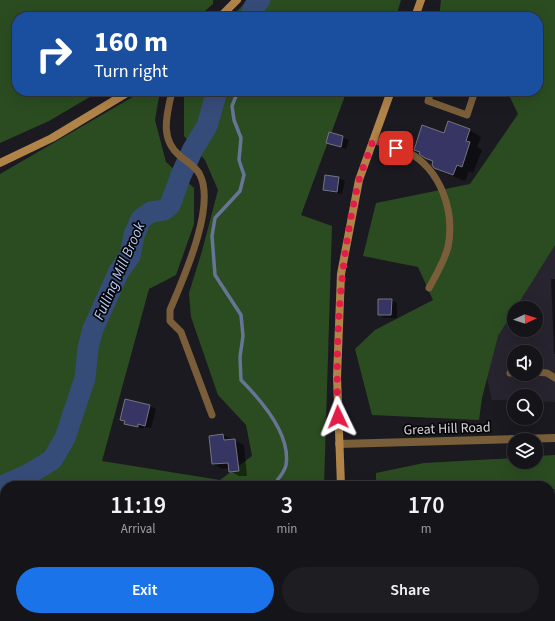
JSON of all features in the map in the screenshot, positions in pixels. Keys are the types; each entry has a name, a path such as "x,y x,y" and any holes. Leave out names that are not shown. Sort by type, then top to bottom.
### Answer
{"main road":[{"path":"225,12 237,0"},
{"path":"417,12 421,0"},
{"path":"0,163 52,138 122,96"},
{"path":"341,481 336,377 341,274 359,180 389,96"}],"street":[{"name":"Great Hill Road","path":"339,444 555,438"}],"lane":[{"path":"171,96 166,128 167,138 174,151 193,165 200,175 203,185 201,218 188,267 170,310 170,321 181,332 212,415"},
{"path":"430,96 428,101 467,115 474,96"},
{"path":"373,140 407,152 422,162 434,175 444,193 449,214 450,231 447,248 441,267 429,288"},
{"path":"543,373 548,373 555,378"}],"shaded area":[{"path":"555,239 555,402 543,401 543,389 507,389 507,400 492,400 479,342 507,304 507,337 543,337 543,301 509,301"}],"green space":[{"path":"0,0 213,0 213,4 204,12 12,12 12,96 92,96 49,121 0,143"},
{"path":"248,0 401,0 397,12 236,12"},
{"path":"441,0 555,0 555,245 520,301 507,301 507,322 498,336 482,398 479,420 372,415 355,349 375,330 433,300 418,267 363,256 376,203 470,184 518,114 509,96 543,96 543,12 440,12"},
{"path":"134,96 159,96 155,120 166,162 194,188 194,224 176,275 149,289 102,461 220,480 252,456 246,425 218,395 191,317 189,293 218,190 205,160 184,136 185,96 345,96 301,215 332,226 324,481 0,481 0,174"},
{"path":"555,455 555,481 376,481 376,473 424,463 507,458 507,469 543,469 543,456"}],"building":[{"path":"448,121 470,129 466,141 470,142 462,167 457,165 453,175 434,168 432,165 433,161 425,158 419,154 420,152 414,150 422,125 444,133"},
{"path":"329,132 343,136 341,147 326,143"},
{"path":"325,175 339,177 337,192 323,190"},
{"path":"378,299 392,299 391,315 378,315"},
{"path":"125,399 150,405 145,426 138,424 138,427 124,424 125,421 120,420"},
{"path":"223,434 224,440 235,439 239,471 229,472 228,463 212,464 209,436"}],"waterway":[{"name":"Fulling Mill Brook","path":"252,12 260,0"},
{"name":"Fulling Mill Brook","path":"13,481 29,474 52,460 65,438 85,378 88,348 93,329 119,271 130,256 134,235 141,219 151,212 164,210 170,205 181,175 193,149 207,126 216,96"},
{"path":"236,96 232,106 234,120 241,138 239,160 244,175 240,191 215,218 212,236 215,275 241,315 243,336 240,357 241,380 273,419 284,442 286,465 283,473 277,481"}],"route":[{"path":"338,417 336,377 341,274 359,180 373,140 396,148"}]}
